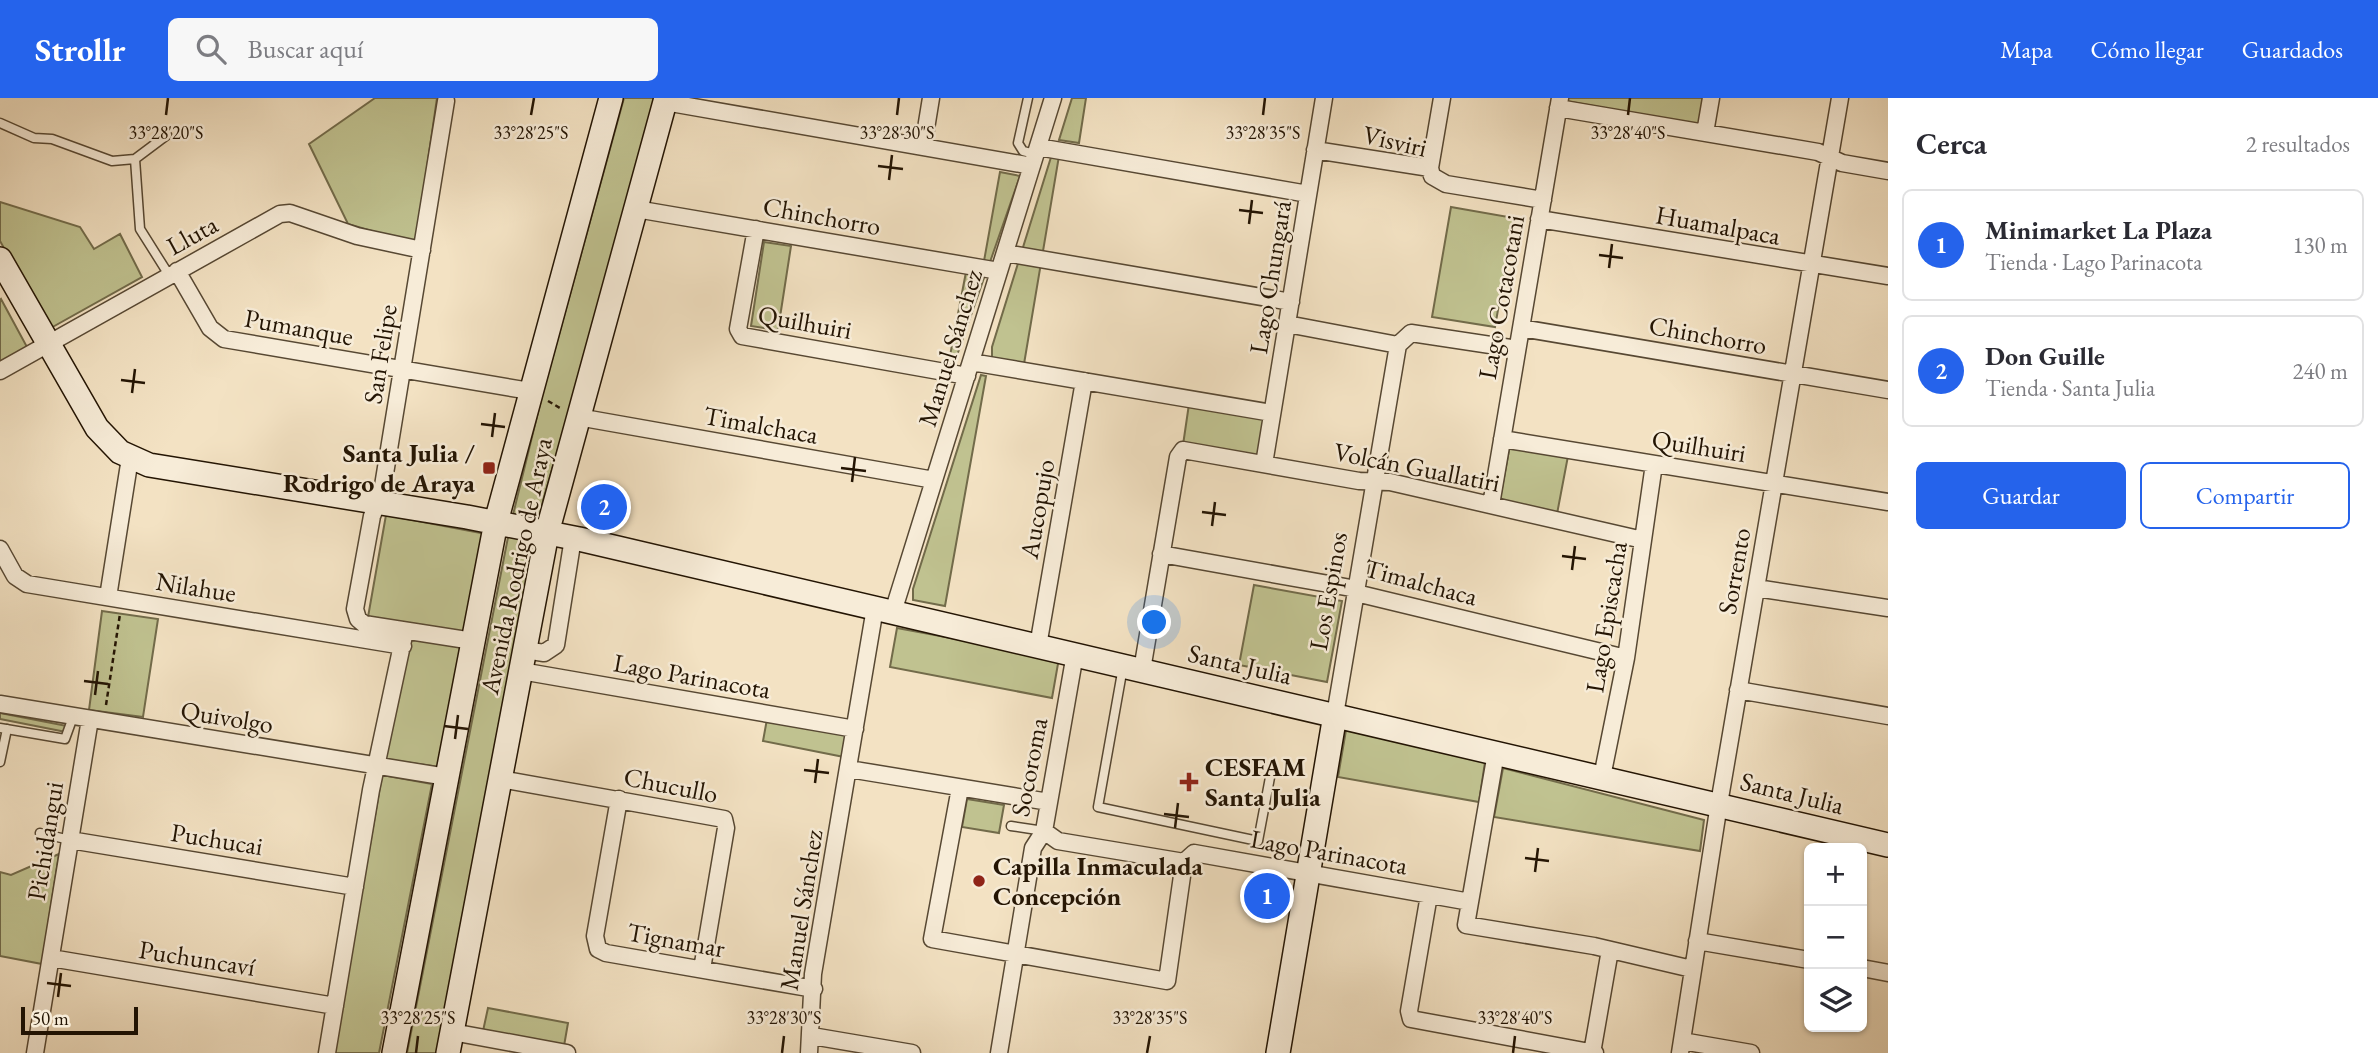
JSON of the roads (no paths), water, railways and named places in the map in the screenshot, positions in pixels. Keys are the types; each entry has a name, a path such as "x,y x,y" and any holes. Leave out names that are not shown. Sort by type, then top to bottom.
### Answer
{"street":[{"name":"Avenida Rodrigo de Araya","path":"394,1053 496,522 611,98"},
{"path":"923,147 931,98"},
{"name":"Manuel Sánchez","path":"809,1053 812,1036 809,1022 814,989 813,974 855,729 884,610 934,480 1053,98"},
{"name":"Lago Chungará","path":"1264,464 1324,98"},
{"path":"1430,168 1443,98"},
{"path":"1705,133 1711,98"},
{"name":"Sorrento","path":"1681,1047 1738,690 1840,98"},
{"name":"Avenida Rodrigo de Araya","path":"450,1043 547,533 666,100"},
{"path":"666,100 923,147 1035,156 1308,194"},
{"name":"San Felipe","path":"446,101 402,370 378,502 370,528 356,615 364,624 404,638 473,641"},
{"path":"1559,103 1705,133 1818,152 1842,163 1888,170"},
{"name":"Lago Cotacotani","path":"1491,505 1559,103"},
{"name":"Visviri","path":"1315,150 1430,168 1432,176 1446,184 1543,200"},
{"name":"Chinchorro","path":"636,209 999,271"},
{"name":"Lluta","path":"0,371 284,213 366,239 422,250"},
{"name":"Huamalpaca","path":"1539,219 1888,276"},
{"name":"Quilhuiri","path":"756,229 738,328 742,336 969,369 1084,381 1272,413"},
{"path":"1005,253 1290,302"},
{"path":"0,259 97,428 130,458 115,598"},
{"name":"Pumanque","path":"173,273 210,328 224,339 530,391"},
{"path":"1287,324 1398,345 1411,333 1517,349"},
{"name":"Chinchorro","path":"1521,328 1888,390"},
{"name":"Los Espinos","path":"1278,1053 1398,345"},
{"name":"Aucopujo","path":"1038,646 1084,381"},
{"name":"Timalchaca","path":"579,418 934,480"},
{"name":"Quilhuiri","path":"1502,439 1888,502"},
{"name":"Volcán Guallatiri","path":"1161,554 1180,452 1375,481 1643,540"},
{"name":"Santa Julia","path":"130,458 158,467 496,522 573,538 1888,845"},
{"name":"Lago Episcacha","path":"1602,777 1626,658 1654,464"},
{"path":"523,661 556,645 573,538"},
{"name":"Nilahue","path":"0,549 15,576 23,583 404,638"},
{"path":"1132,668 1161,554"},
{"name":"Timalchaca","path":"1161,554 1351,588 1356,593 1626,658"},
{"path":"1756,588 1888,608"},
{"path":"327,1053 376,766 404,638"},
{"name":"Socoroma","path":"999,1053 1033,848 1044,831 1074,654"},
{"name":"Lago Parinacota","path":"523,661 855,729"},
{"path":"1738,690 1888,716"},
{"name":"Quivolgo","path":"0,704 447,778"},
{"name":"Pichidangui","path":"35,1053 89,719"},
{"path":"1496,752 1466,925 1610,950 1692,969"},
{"path":"849,769 1049,802"},
{"name":"Chucullo","path":"500,779 724,820 726,828 702,969"},
{"path":"960,788 932,939 1167,981 1184,862"},
{"name":"Tignamar","path":"619,799 596,945 602,952 814,989"},
{"name":"Lago Parinacota","path":"1044,831 1058,841 1184,862 1194,853 1470,902"},
{"name":"Puchucai","path":"70,840 355,887"},
{"path":"1429,895 1409,1011 1411,1019 1593,1053 1610,950"},
{"path":"1697,941 1804,959"},
{"name":"Puchuncaví","path":"51,958 335,1006"},
{"path":"1867,969 1888,973"},
{"path":"812,1036 912,1053"},
{"path":"450,1043 566,1053"},
{"path":"1681,1047 1751,1053"}],"lane":[{"path":"1028,98 1018,143 1023,151 1035,156"},
{"path":"0,123 34,138 52,139 112,161 135,159 167,135"},
{"path":"135,159 140,229 173,273"},
{"path":"1132,668 1098,807 1258,841 1271,772"},
{"path":"0,762 4,728 65,739 89,719"},
{"path":"1011,826 1044,831"},
{"path":"40,833 70,840"}],"place":[{"name":"Santa Julia / Rodrigo de Araya","path":"489,468"},
{"name":"Don Guille","path":"604,507"},
{"name":"CESFAM Santa Julia","path":"1189,782"},
{"name":"Capilla Inmaculada Concepción","path":"979,881"},
{"name":"Minimarket La Plaza","path":"1267,896"}]}
